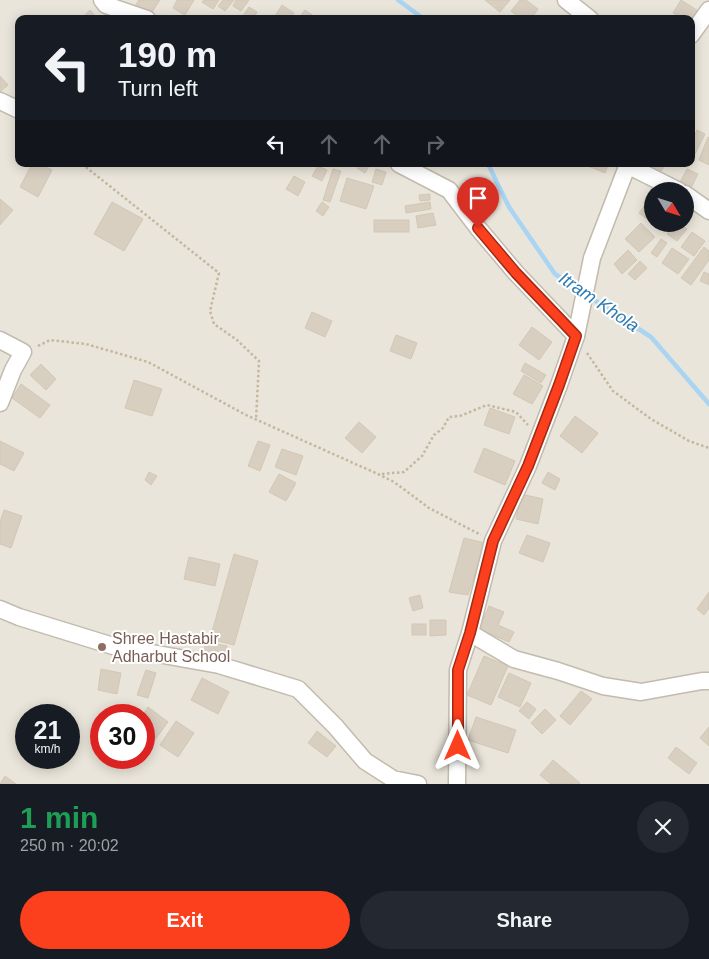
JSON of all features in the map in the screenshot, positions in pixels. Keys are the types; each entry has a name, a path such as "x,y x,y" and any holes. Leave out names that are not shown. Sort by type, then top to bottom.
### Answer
{"street":[{"path":"102,0 106,5 135,15"},
{"path":"566,0 585,15"},
{"path":"695,29 709,10"},
{"path":"0,101 15,108"},
{"path":"405,167 450,190 478,228 516,273 576,336"},
{"path":"457,784 458,670 470,633 493,541 528,466 559,385 576,336 592,258 627,167"},
{"path":"632,167 661,182"},
{"path":"694,200 709,211"},
{"path":"0,340 23,352 0,403"},
{"path":"0,609 19,617 113,646 219,664 298,688 335,726 365,761 393,778 418,784"},
{"path":"470,633 514,659 603,686 641,692 709,681"}],"path":[{"path":"86,167 219,273 210,311 214,324 237,340 259,361 256,420"},
{"path":"576,336 613,391 651,419 689,441 709,448"},
{"path":"23,352 50,340 86,344 148,362 256,420 394,482 429,508 493,541"},
{"path":"380,475 404,472 422,456 434,435 443,428 449,417 460,416 487,405 516,412"}],"shaded area":[{"path":"0,0 709,0 709,784 0,784"}],"building":[{"path":"139,0 160,0 150,15 135,6"},
{"path":"177,0 194,0 185,15 173,8"},
{"path":"204,0 219,0 213,9 202,2"},
{"path":"223,0 234,0 225,11 218,6"},
{"path":"236,0 249,0 241,11 233,6"},
{"path":"485,0 510,0 500,12"},
{"path":"520,0 526,0 538,9 534,15 516,15 511,11"},
{"path":"681,0 700,12 695,19 695,15 676,15 673,13"},
{"path":"282,5 294,13 293,15 276,15"},
{"path":"249,7 257,12 255,15 244,15"},
{"path":"90,10 94,15 85,15"},
{"path":"305,10 312,15 301,15"},
{"path":"0,76 8,85 0,92"},
{"path":"697,130 705,134 695,154 695,134"},
{"path":"709,138 709,165 699,160"},
{"path":"30,167 46,167 52,170 38,197 20,187"},
{"path":"317,167 327,170 322,181 312,176"},
{"path":"358,167 368,167 365,173"},
{"path":"590,167 607,167 605,173"},
{"path":"648,167 664,167 658,174"},
{"path":"333,169 341,171 330,202 323,200"},
{"path":"376,169 386,172 382,185 372,182"},
{"path":"687,169 698,174 694,182 680,182"},
{"path":"294,176 305,182 298,196 286,189"},
{"path":"347,178 374,186 366,209 340,201"},
{"path":"430,194 430,200 420,201 419,195"},
{"path":"0,199 13,210 0,225"},
{"path":"112,202 143,219 124,251 94,234"},
{"path":"322,202 329,207 323,216 316,211"},
{"path":"430,202 431,209 406,213 405,206"},
{"path":"644,206 644,217 639,213"},
{"path":"433,213 436,225 418,228 416,216"},
{"path":"374,220 409,220 409,232 374,232"},
{"path":"641,223 644,226 644,232 650,232 655,237 639,252 625,239"},
{"path":"669,232 684,232 677,241 667,234"},
{"path":"692,232 705,241 694,256 681,247"},
{"path":"661,239 667,243 657,257 651,253"},
{"path":"704,247 709,251 709,260 691,285 681,278"},
{"path":"672,248 689,259 678,274 662,263"},
{"path":"628,250 637,260 622,274 614,264"},
{"path":"640,261 647,268 635,280 628,274"},
{"path":"704,272 709,274 709,285 700,281"},
{"path":"312,312 332,321 325,337 305,328"},
{"path":"532,327 552,342 539,360 519,345"},
{"path":"396,335 417,343 411,359 390,351"},
{"path":"525,363 546,375 541,383 521,371"},
{"path":"41,364 56,379 46,390 30,375"},
{"path":"524,375 543,386 532,404 513,394"},
{"path":"134,380 162,389 152,416 125,408"},
{"path":"21,384 50,405 40,418 12,398"},
{"path":"490,408 515,417 509,434 484,425"},
{"path":"575,416 598,433 582,453 560,436"},
{"path":"359,422 376,437 362,453 345,438"},
{"path":"0,441 24,453 14,471 0,464"},
{"path":"258,441 270,445 260,471 248,466"},
{"path":"484,448 515,461 505,485 474,472"},
{"path":"282,449 303,456 296,475 275,467"},
{"path":"149,472 157,476 151,485 145,480"},
{"path":"548,472 560,479 555,490 542,483"},
{"path":"279,474 296,483 286,501 269,492"},
{"path":"521,494 543,499 538,524 516,519"},
{"path":"4,510 22,516 11,548 0,544 0,522"},
{"path":"527,535 550,543 543,562 519,553"},
{"path":"464,538 485,543 468,595 449,592"},
{"path":"234,554 258,561 234,645 210,639"},
{"path":"189,557 220,564 215,586 184,579"},
{"path":"709,592 709,608 704,615 697,609"},
{"path":"420,595 423,608 413,611 409,598"},
{"path":"489,606 504,612 498,625 514,632 509,642 479,629"},
{"path":"430,620 446,620 446,635 430,636"},
{"path":"412,624 426,624 426,635 412,635"},
{"path":"206,642 227,646 224,659 203,655"},
{"path":"484,656 508,666 491,705 467,695"},
{"path":"101,669 121,673 117,694 98,690"},
{"path":"146,670 156,673 148,698 137,695"},
{"path":"509,673 531,683 520,707 498,697"},
{"path":"202,678 229,692 218,714 191,700"},
{"path":"581,691 592,699 570,725 560,716"},
{"path":"527,702 536,709 529,719 519,711"},
{"path":"545,709 556,720 542,734 531,723"},
{"path":"155,712 168,722 155,740"},
{"path":"476,717 516,730 508,753 468,740"},
{"path":"176,721 194,733 178,757 160,745"},
{"path":"709,727 709,746 700,738"},
{"path":"317,731 336,746 327,757 308,743"},
{"path":"676,747 697,763 689,774 668,758"},
{"path":"553,760 580,783 551,784 540,775"},
{"path":"5,776 16,784 0,784"}],"waterway":[{"name":"Itram Khola","path":"398,0 419,15"},
{"name":"Itram Khola","path":"489,167 509,207 555,274 582,291"},
{"name":"Itram Khola","path":"588,296 651,337 709,404"}],"place":[{"name":"Shree Hastabir Adharbut School","path":"102,647"}],"route":[{"path":"458,746 458,670 470,633 493,541 528,466 576,336 516,273 478,228"}]}
